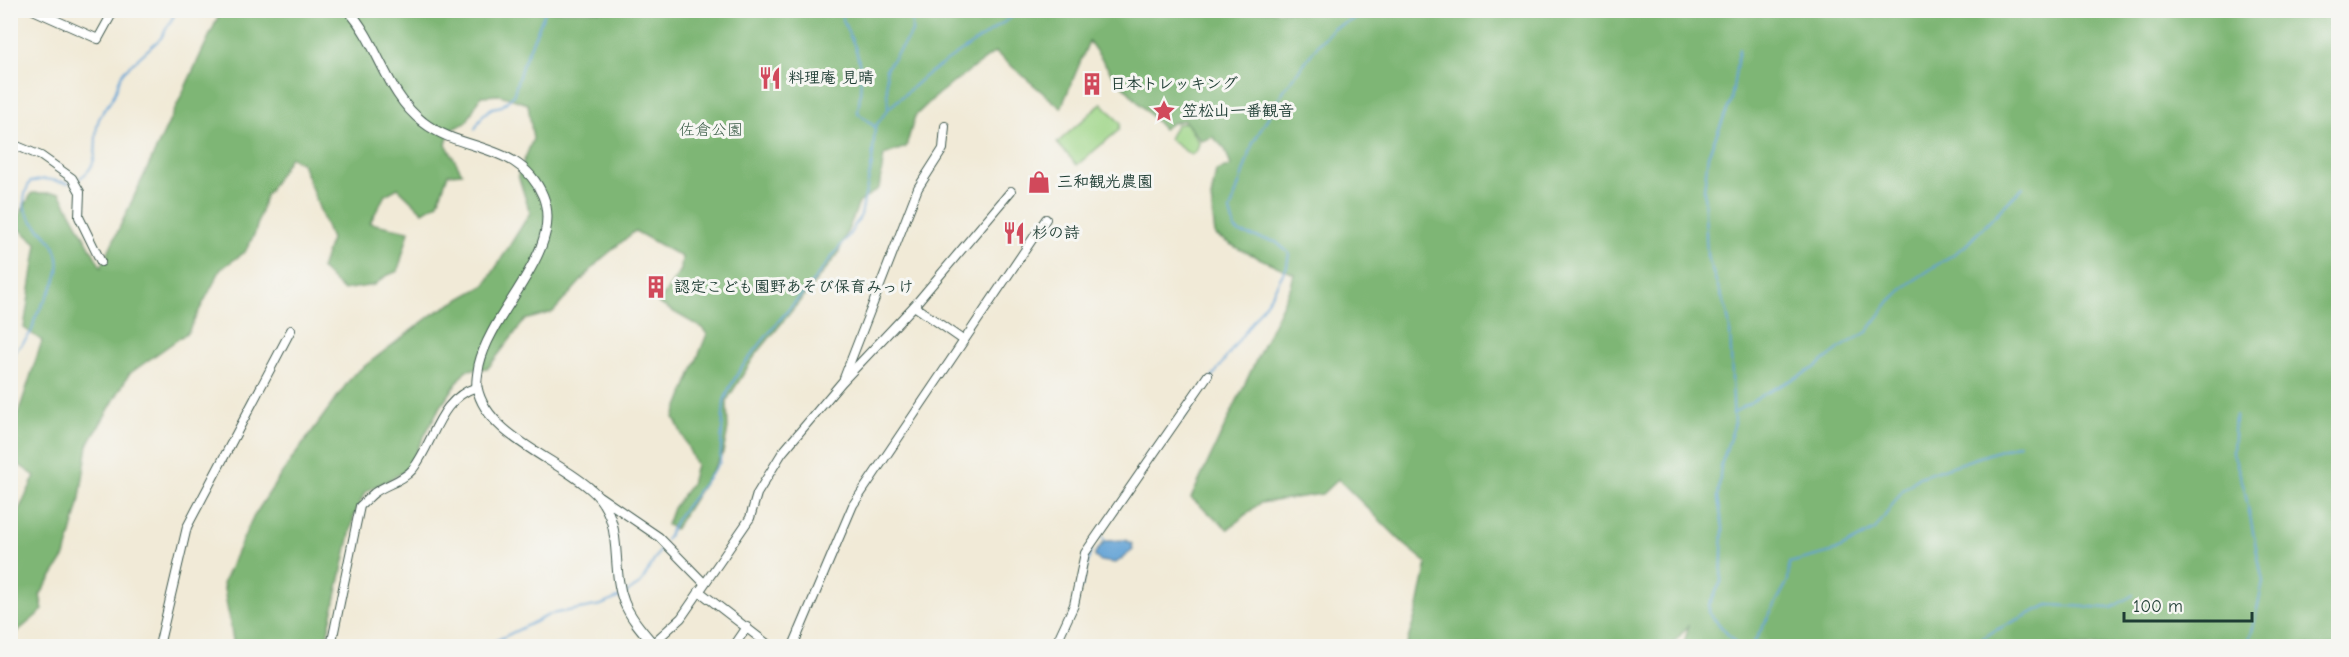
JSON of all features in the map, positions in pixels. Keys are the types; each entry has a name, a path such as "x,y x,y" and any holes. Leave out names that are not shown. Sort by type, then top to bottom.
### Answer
{"street":[{"path":"33,10 98,39 114,10"},
{"path":"348,10 361,24 372,42 393,87 406,107 424,123 439,132 514,160 528,172 544,199 547,213 546,230 541,249 489,335 482,352 477,387 483,402 496,421 513,436 666,544 704,583"},
{"path":"842,382 918,188 943,148 945,126"},
{"path":"10,143 41,156 72,178 80,192 79,217 101,262"},
{"path":"596,495 606,508 614,528 624,602 653,646 681,618 750,518 757,494 782,453 842,382 914,306 1011,191"},
{"path":"793,646 853,505 1046,219"},
{"path":"914,306 963,340"},
{"path":"159,646 187,527 291,330"},
{"path":"1055,646 1074,605 1085,554 1208,375"},
{"path":"331,646 360,506 375,493 413,470 440,418 463,392 477,387"},
{"path":"699,591 770,646"},
{"path":"734,646 747,627"}],"green space":[{"name":"佐倉公園","path":"221,11 2338,11 2338,646 1683,646 1689,625 1671,646 1406,646 1418,607 1427,563 1404,544 1338,479 1322,494 1260,503 1228,529 1191,498 1291,286 1294,274 1237,248 1215,235 1211,198 1216,171 1231,166 1225,149 1213,137 1201,141 1184,120 1172,123 1163,129 1112,74 1089,41 1061,108 995,52 938,94 915,116 906,147 884,155 879,188 859,203 838,254 754,357 727,400 728,429 723,453 675,529 667,525 673,508 691,484 696,465 674,417 707,334 702,328 658,303 681,270 682,257 635,231 599,261 553,312 525,320 488,368 466,370 437,412 406,471 365,492 354,516 325,646 234,646 223,583 252,519 282,473 353,375 433,314 485,285 530,213 518,175 533,139 528,104 500,95 481,96 466,123 450,130 446,144 462,173 448,174 438,203 423,212 398,188 385,195 370,223 409,231 398,271 374,285 343,290 321,269 331,239 302,163 290,157 265,197 255,233 245,252 221,269 188,332 129,374 88,445 79,504 65,556 40,595 43,610 11,637 10,529 35,476 11,459 11,425 17,417 42,341 24,328 37,244 14,224 32,193 60,193 101,267"},
{"path":"1102,103 1120,123 1119,130 1077,165 1057,143"},
{"path":"1186,122 1199,143 1197,150 1191,155 1169,139 1176,125"}],"water":[{"path":"1125,540 1132,544 1133,550 1116,563 1100,561 1095,557 1095,553 1105,541"}],"waterway":[{"path":"80,178 92,166 99,119 113,97 122,74 161,38 177,10"},
{"path":"475,129 483,115 492,108 502,106 513,96 522,66 546,10"},
{"path":"841,10 859,64 858,113 875,127"},
{"path":"888,108 886,69 912,32 912,10"},
{"path":"666,540 677,518 720,462 724,401 741,368 810,285 849,235 861,215 872,163 875,127 888,109 925,76 1022,10"},
{"path":"1180,422 1272,294 1287,266 1289,253 1276,242 1240,233 1235,229 1230,211 1253,143 1284,90 1333,28 1367,14"},
{"path":"1738,646 1709,613 1709,605 1721,582 1723,529 1718,498 1721,465 1734,426 1730,330 1727,312 1707,256 1704,190 1708,155 1731,101 1739,49"},
{"path":"10,357 32,330 38,311 55,283 58,267 54,247 24,207 25,196 30,182 45,179 69,183"},
{"path":"1733,413 1813,369 1840,348 1867,332 1890,301 1907,285 1964,247 2023,187"},
{"path":"2235,415 2233,453 2244,487 2263,582 2252,632 2245,646"},
{"path":"1752,646 1788,581 1789,563 1835,551 1875,530 1902,491 1919,477 2019,444"},
{"path":"1101,535 1105,541"},
{"path":"625,594 641,583 663,545"},
{"path":"1081,588 1091,550"},
{"path":"1971,646 1994,631 2048,605 2111,608 2133,595"},
{"path":"485,646 551,614 601,605 620,597"}],"place":[{"name":"料理庵 見晴","path":"770,78"},
{"name":"日本トレッキング","path":"1092,84"},
{"name":"笠松山一番観音","path":"1164,111"},
{"name":"三和観光農園","path":"1039,182"},
{"name":"杉の詩","path":"1014,233"},
{"name":"認定こども園野あそび保育みっけ","path":"656,287"}]}
